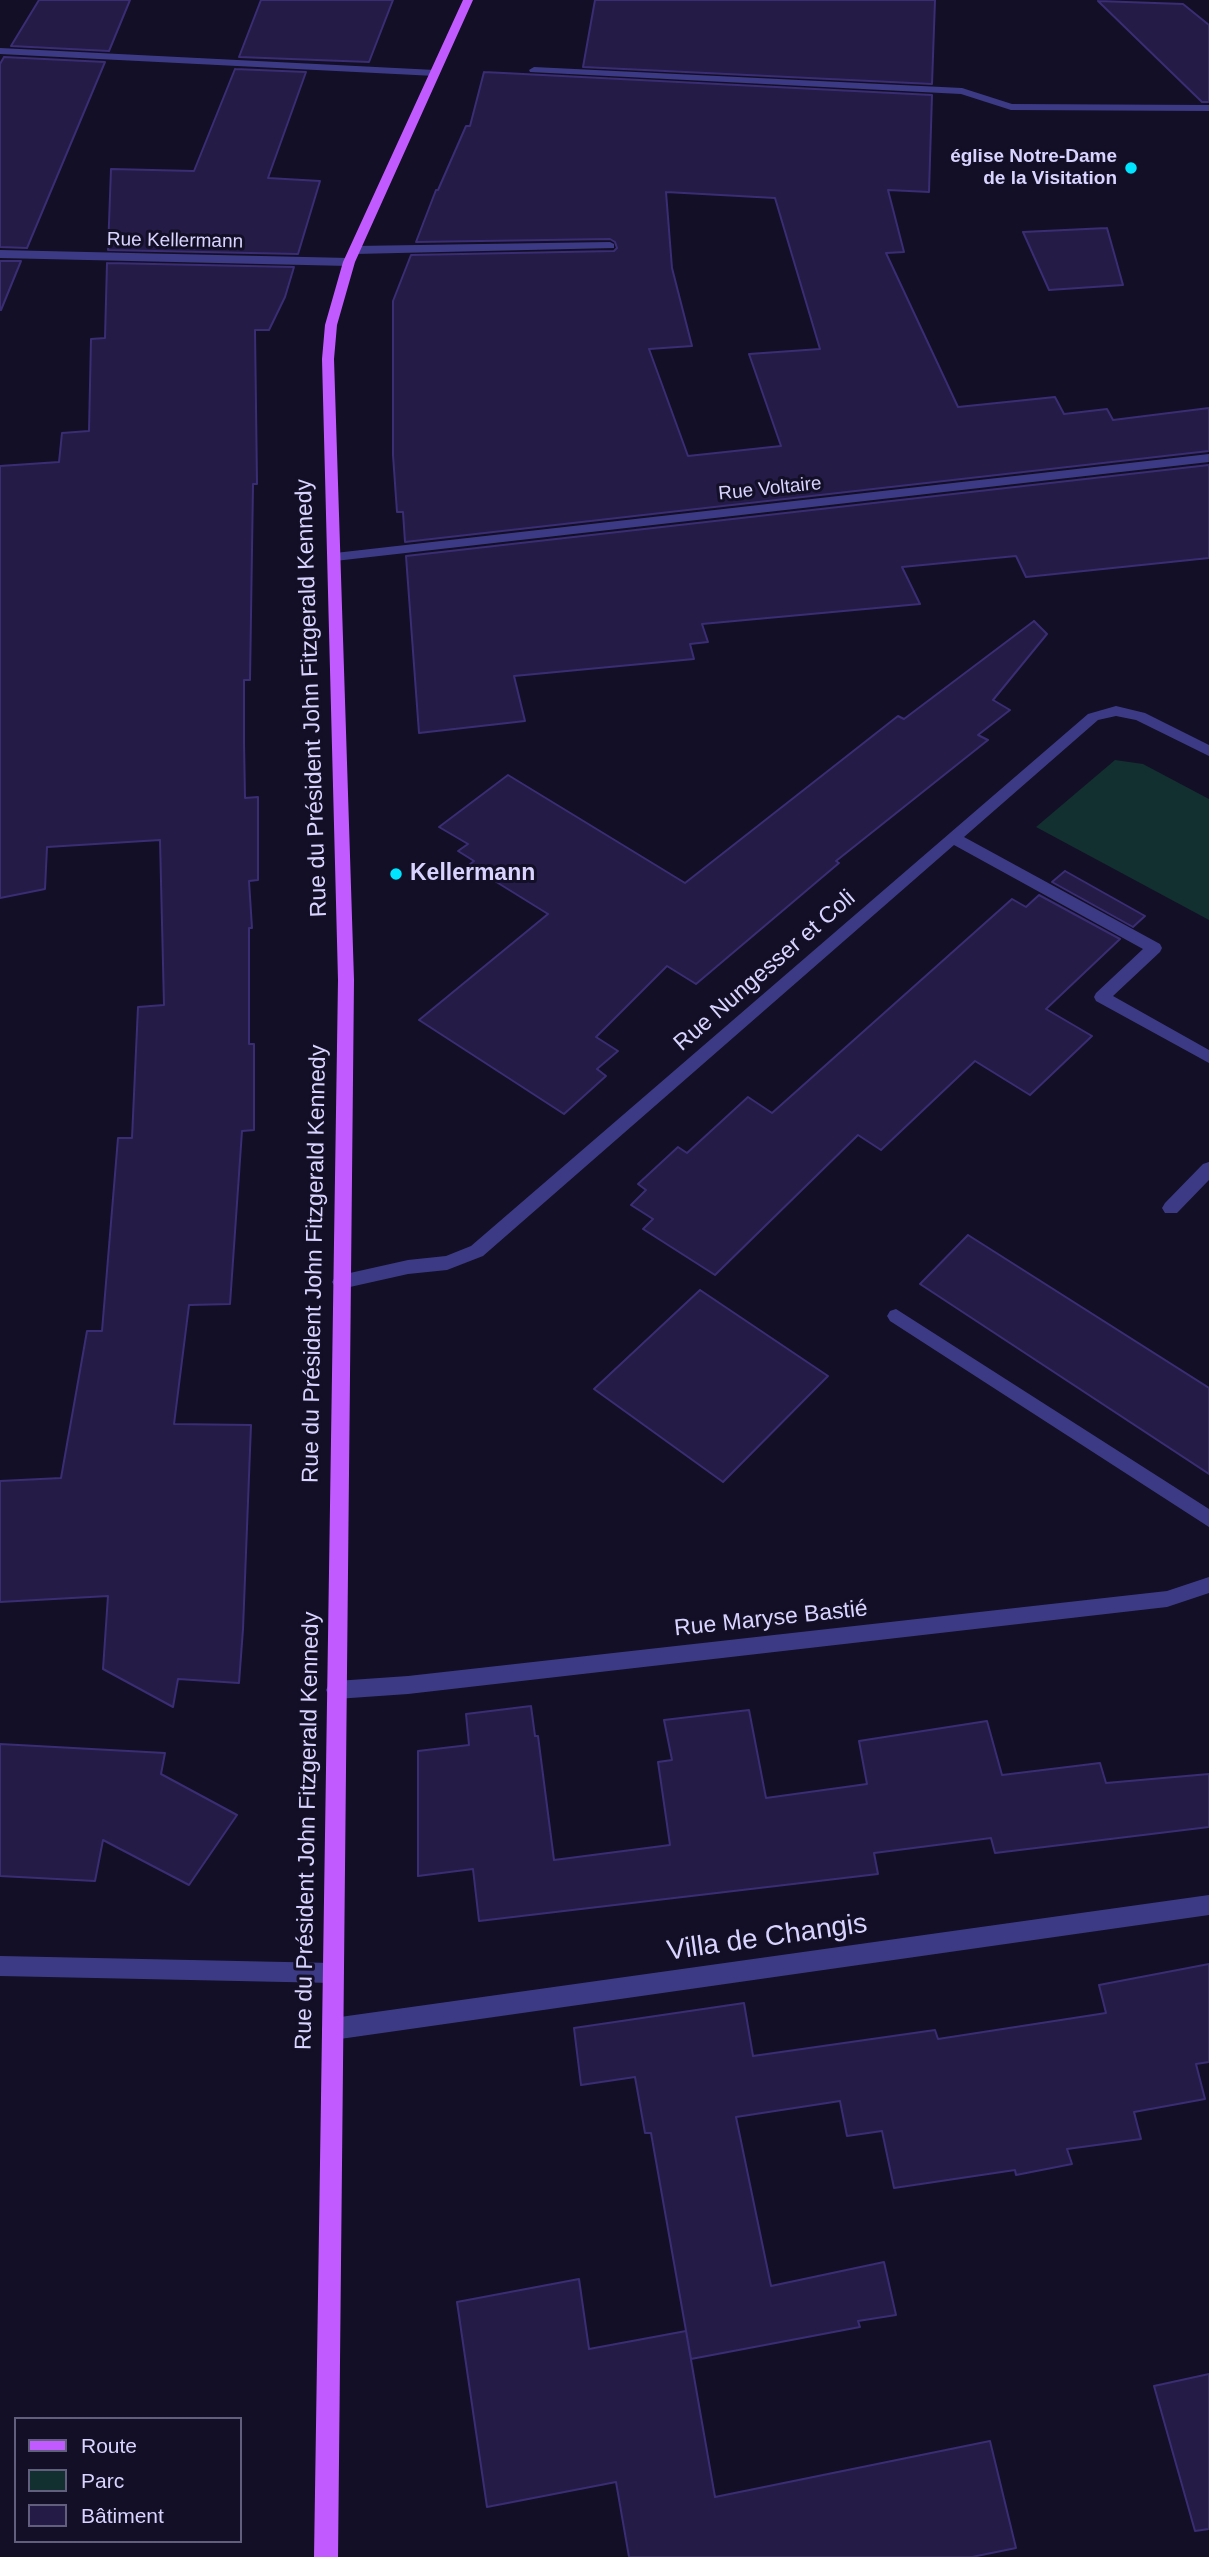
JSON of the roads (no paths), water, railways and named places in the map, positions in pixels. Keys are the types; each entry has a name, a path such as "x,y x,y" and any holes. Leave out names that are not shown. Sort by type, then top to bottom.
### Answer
{"main road":[{"name":"Rue du Président John Fitzgerald Kennedy","path":"326,2557 346,980 328,359 331,325 352,256 468,0"}],"street":[{"path":"0,51 435,73"},
{"path":"534,70 962,91 1011,107 1209,108"},
{"name":"Rue Kellermann","path":"0,254 352,256 610,246"},
{"name":"Rue Voltaire","path":"335,557 1209,458"},
{"name":"Rue Nungesser et Coli","path":"341,1282 408,1267 447,1263 477,1251 1081,726 1100,714 1116,711 1140,716 1209,751"},
{"path":"953,838 1154,948 1102,997 1209,1057"},
{"path":"1171,1208 1209,1169"},
{"path":"896,1316 1209,1519"},
{"name":"Rue Maryse Bastié","path":"336,1690 408,1685 1167,1599 1209,1585"},
{"name":"Villa de Changis","path":"333,2029 1209,1905"},
{"path":"0,1966 333,1973"}],"place":[{"name":"église Notre-Dame de la Visitation","path":"1131,168"},
{"name":"Kellermann","path":"396,874"}]}
